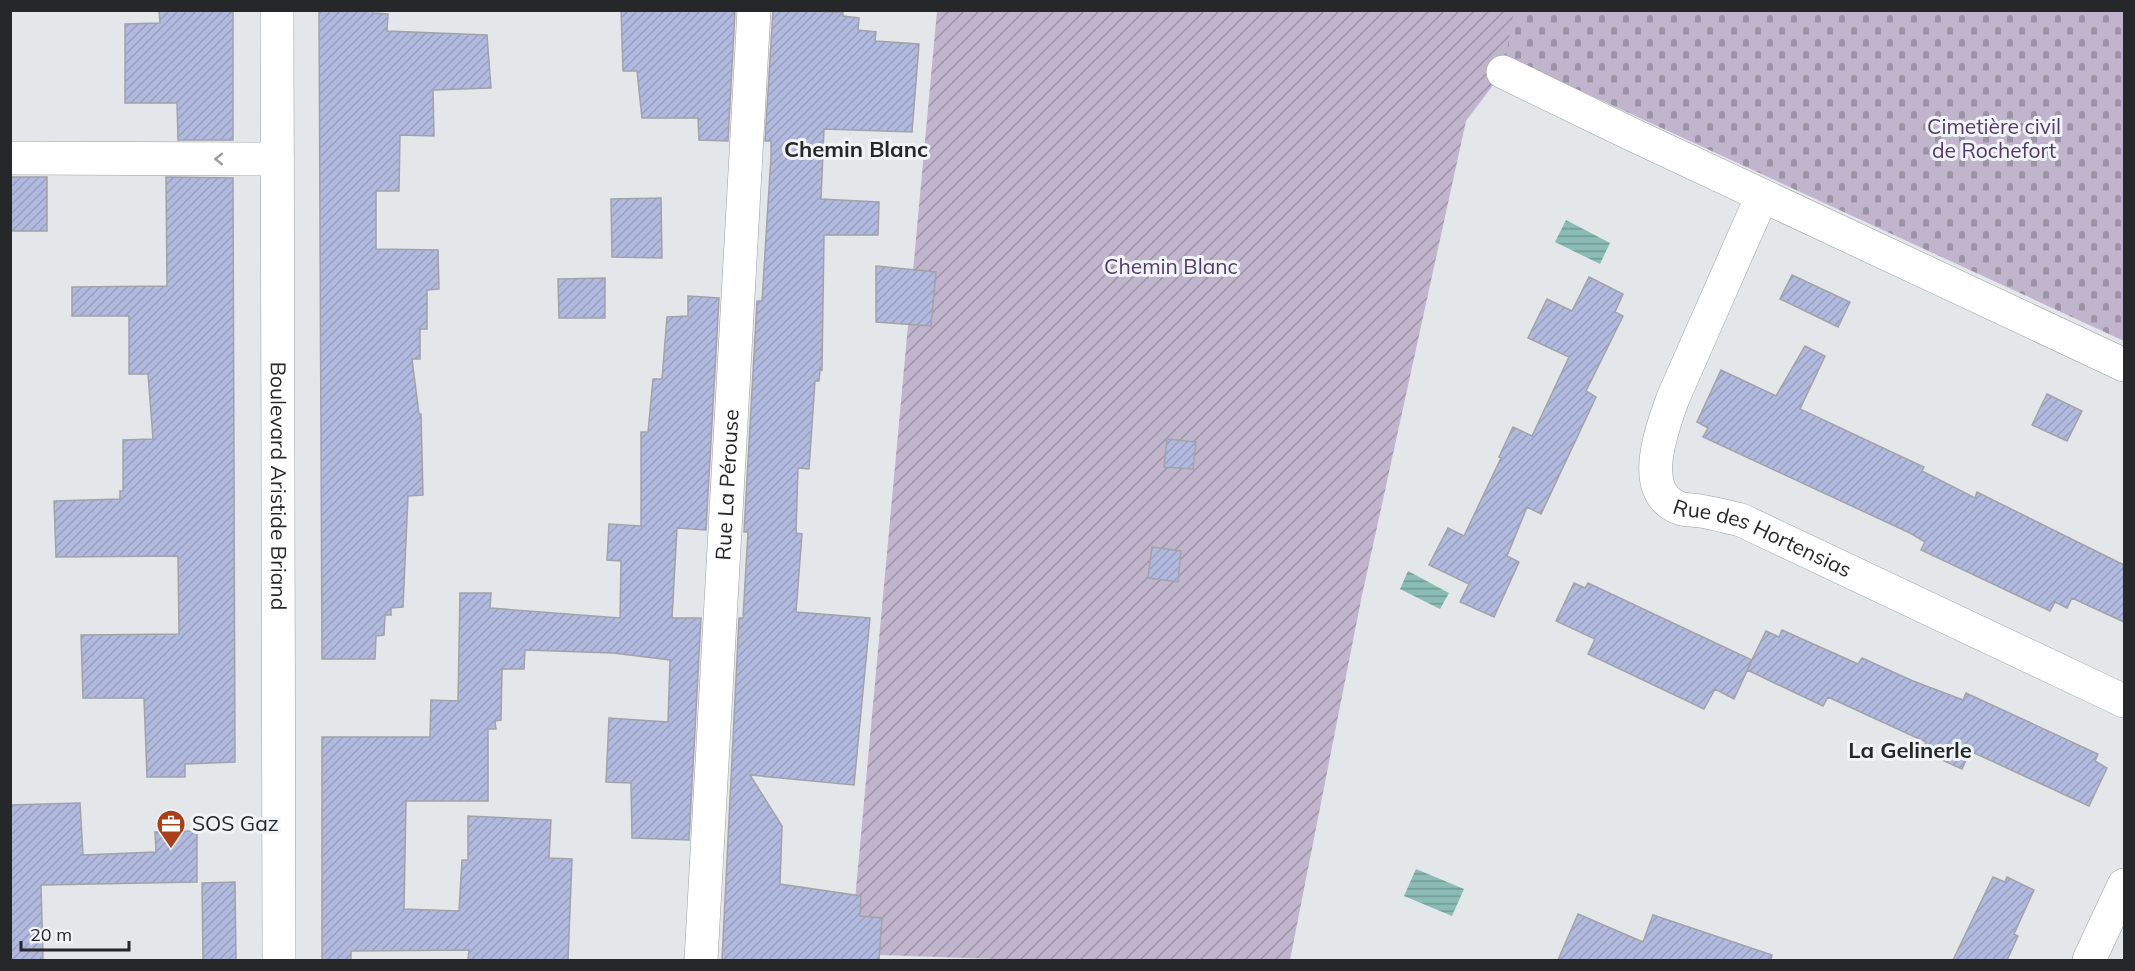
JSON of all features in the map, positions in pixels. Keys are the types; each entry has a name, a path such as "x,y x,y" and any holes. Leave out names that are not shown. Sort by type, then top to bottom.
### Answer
{"street":[{"name":"Boulevard Aristide Briand","path":"277,10 279,960"},
{"name":"Rue La Pérouse","path":"701,960 754,10"},
{"path":"1503,72 2124,365"},
{"path":"10,158 277,159"},
{"name":"Rue des Hortensias","path":"1762,196 1677,387 1662,429 1655,466 1656,483 1665,499 1681,508 1741,520 2124,700"},
{"path":"2090,960 2124,885"}],"green space":[{"name":"Chemin Blanc","path":"937,11 1514,11 1503,72 1466,121 1361,600 1290,960 1024,960 850,954"},
{"name":"Cimetière civil de Rochefort","path":"1500,11 2124,11 2124,341 1492,50"}],"shaded area":[{"path":"1566,220 1610,243 1600,264 1555,242"},
{"path":"1408,571 1449,593 1440,609 1400,589"},
{"path":"1416,869 1464,889 1452,916 1404,896"}],"building":[{"path":"159,10 233,10 233,140 178,140 177,103 125,103 125,24 160,23"},
{"path":"319,10 373,10 373,13 388,14 387,31 487,35 491,88 433,90 434,136 400,135 399,191 376,191 376,249 438,250 439,289 427,290 427,329 420,329 420,359 412,359 419,414 421,414 423,495 408,496 403,607 391,608 391,615 385,615 384,635 376,636 375,659 322,659"},
{"path":"621,10 735,10 728,141 699,140 698,118 642,118 637,71 623,71"},
{"path":"773,10 843,12 843,16 859,18 858,30 876,32 875,41 919,44 912,132 824,129 821,199 879,202 878,235 824,235 822,370 820,369 819,381 815,381 809,469 798,468 796,533 802,534 796,612 870,618 854,785 750,775 782,826 780,884 861,896 860,916 882,918 879,960 722,960 739,618 743,618 748,532 744,532 757,301 762,301 771,156 771,141 765,141"},
{"path":"10,177 47,177 47,231 11,231"},
{"path":"166,177 233,178 235,762 185,764 185,777 147,777 144,698 83,698 81,635 179,634 178,556 56,557 54,501 120,499 120,491 123,491 123,440 153,439 148,374 129,374 129,316 72,316 72,287 167,286"},
{"path":"661,198 662,258 612,257 611,199"},
{"path":"876,266 936,272 931,326 876,322"},
{"path":"1792,275 1850,302 1838,327 1780,299"},
{"path":"1589,277 1623,294 1615,312 1623,316 1586,391 1596,397 1541,514 1527,507 1507,556 1519,562 1494,617 1460,602 1469,584 1429,565 1448,528 1464,536 1513,427 1532,436 1569,357 1528,338 1547,299 1572,311"},
{"path":"605,278 605,318 559,318 558,279"},
{"path":"688,296 719,298 706,530 677,528 672,618 701,618 689,840 632,838 631,783 606,782 609,718 668,722 670,660 613,653 525,650 524,669 502,669 501,720 495,721 496,729 488,729 488,801 406,801 404,909 459,911 462,860 468,860 468,816 551,820 549,858 572,859 568,960 468,960 469,950 351,951 351,960 322,960 322,737 430,737 431,700 458,701 460,593 491,593 490,608 620,618 621,561 607,560 609,524 641,526 641,432 648,432 653,379 662,379 667,317 688,316"},
{"path":"1805,346 1825,356 1800,409 1924,467 1922,471 1975,498 1977,492 2124,565 2124,622 2072,598 2067,608 2055,602 2050,611 1921,550 1925,542 1910,533 1703,437 1708,428 1697,422 1721,370 1776,396"},
{"path":"2047,394 2082,411 2067,441 2032,425"},
{"path":"1167,439 1196,442 1193,469 1164,467"},
{"path":"1152,547 1181,551 1178,582 1148,578"},
{"path":"1574,583 1585,588 1588,583 1752,660 1734,699 1715,689 1704,709 1588,654 1595,639 1556,621"},
{"path":"1782,630 1858,664 1862,658 1963,700 1966,693 2098,754 2095,761 2107,768 2089,806 1970,751 1962,769 1922,751 1926,742 1828,697 1823,706 1747,670 1766,631 1779,637"},
{"path":"80,803 83,855 156,852 155,832 197,831 197,882 41,885 43,960 10,960 10,805"},
{"path":"1993,877 2005,882 2007,877 2034,890 2014,934 2018,936 2007,960 1953,960"},
{"path":"235,882 236,960 203,960 202,883"},
{"path":"1578,914 1643,942 1653,915 1772,955 1771,960 1558,960"}],"place":[{"name":"SOS Gaz","path":"171,850"}],"district":[{"name":"Chemin Blanc","path":"856,149"},
{"name":"La Gelinerle","path":"1910,750"}]}
